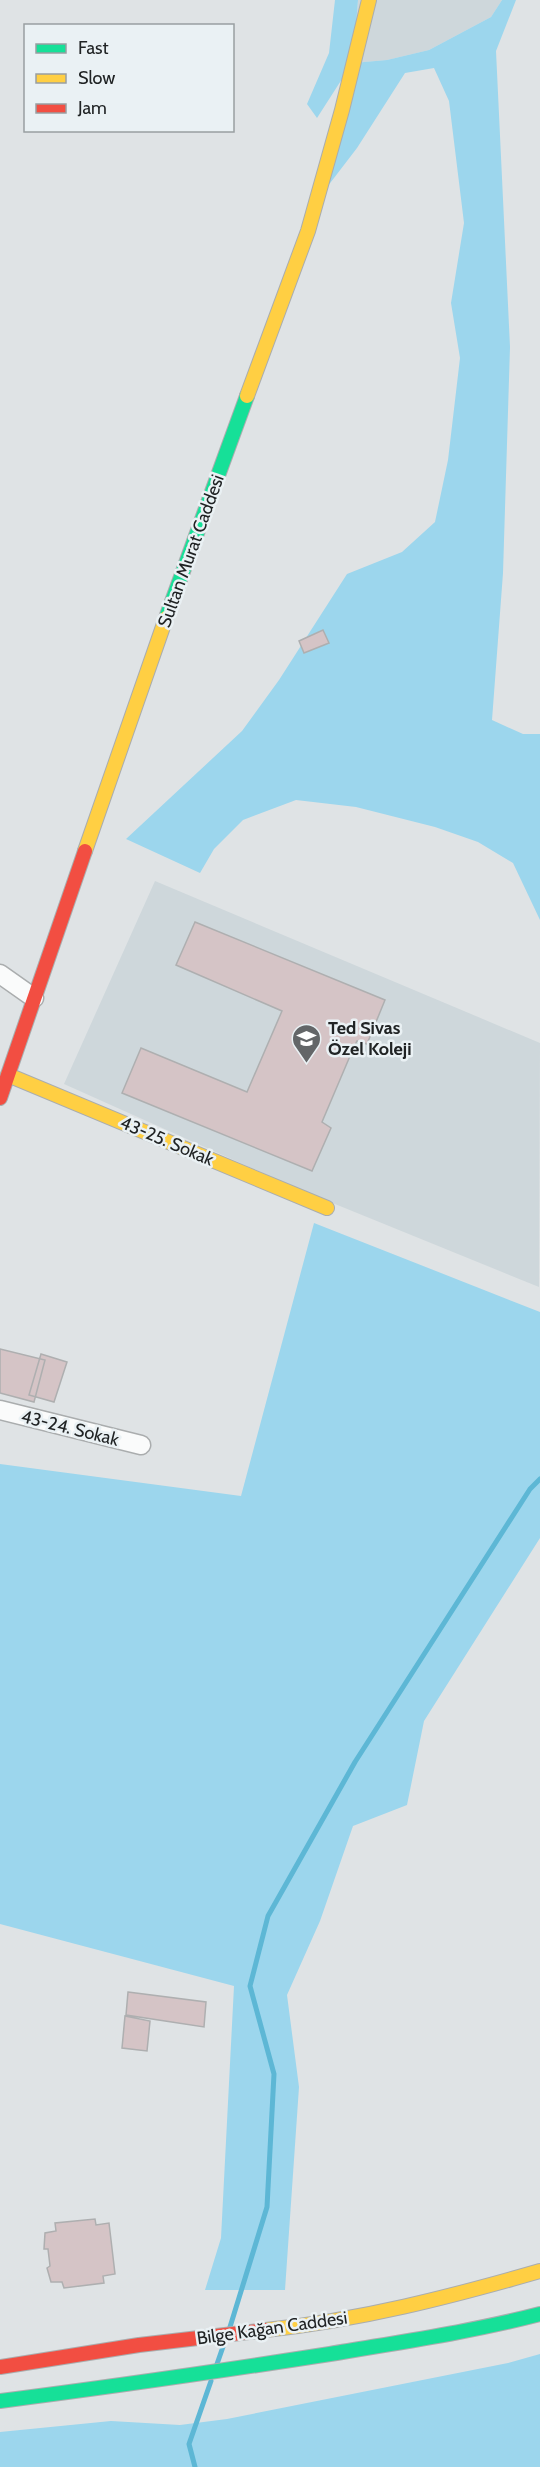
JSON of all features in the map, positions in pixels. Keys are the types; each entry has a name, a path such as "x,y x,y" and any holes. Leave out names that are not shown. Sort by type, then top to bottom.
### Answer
{"street":[{"name":"Sultan Murat Caddesi","path":"0,1098 178,583 308,231 342,110 369,0"},
{"path":"0,974 34,998"},
{"name":"43-25. Sokak","path":"8,1075 327,1208"},
{"name":"43-24. Sokak","path":"0,1410 141,1445"},
{"name":"Bilge Kağan Caddesi","path":"0,2367 140,2345 322,2324 447,2298 540,2271"},
{"name":"Bilge Kağan Caddesi","path":"0,2401 150,2382 280,2362 512,2322 540,2314"}],"shaded area":[{"path":"335,0 358,0 353,63 387,60 429,50 491,17 502,0 516,0 496,51 510,347 503,573 492,720 523,734 540,734 540,920 513,863 478,842 435,827 356,807 296,800 243,820 214,849 200,873 126,839 242,731 279,680 347,574 402,552 435,522 448,460 460,358 451,303 464,223 449,101 434,68 405,73 357,148 311,208 351,65 317,118 307,104 329,53"},
{"path":"358,0 502,0 491,17 429,50 387,60 353,63"},
{"name":"Ted Sivas Özel Koleji","path":"155,881 540,1043 539,1287 303,1191 64,1084"},
{"path":"314,1223 540,1312 540,1538 424,1721 407,1805 353,1826 320,1921 287,1995 299,2087 285,2290 205,2290 221,2238 234,1986 0,1924 0,1464 241,1496"},
{"path":"540,2354 540,2467 0,2467 0,2432 111,2421 180,2425 227,2419 508,2363"}],"building":[{"path":"323,630 329,643 304,653 299,641"},
{"path":"195,922 385,1000 367,1044 357,1041 353,1049 322,1122 331,1128 312,1171 122,1093 141,1048 247,1092 282,1011 176,965"},
{"path":"0,1349 45,1360 34,1402 0,1393"},
{"path":"41,1354 67,1362 54,1402 29,1395"},
{"path":"128,1992 206,2002 204,2027 126,2015"},
{"path":"125,2016 150,2021 147,2051 122,2048"},
{"path":"95,2219 96,2225 109,2223 115,2274 103,2276 104,2283 64,2288 62,2282 51,2282 47,2268 50,2266 48,2249 44,2249 45,2233 56,2231 55,2223"}],"waterway":[{"path":"230,2327 267,2207 274,2074 250,1986 268,1916 355,1762 530,1489 540,1479"},
{"path":"217,2364 225,2341"},
{"path":"195,2467 189,2444 211,2381"}],"traffic: fast":[{"path":"166,618 247,396"},
{"path":"0,2401 330,2354 462,2331 540,2314"}],"traffic: slow":[{"path":"247,396 308,231 342,110 369,0"},
{"path":"85,851 166,618"},
{"path":"8,1075 327,1208"},
{"path":"266,2330 336,2320 404,2306 540,2271"}],"traffic: jam":[{"path":"0,1098 85,851"},
{"path":"0,2367 139,2345 266,2330"}],"place":[{"name":"Ted Sivas Özel Koleji","path":"307,1064"}]}
